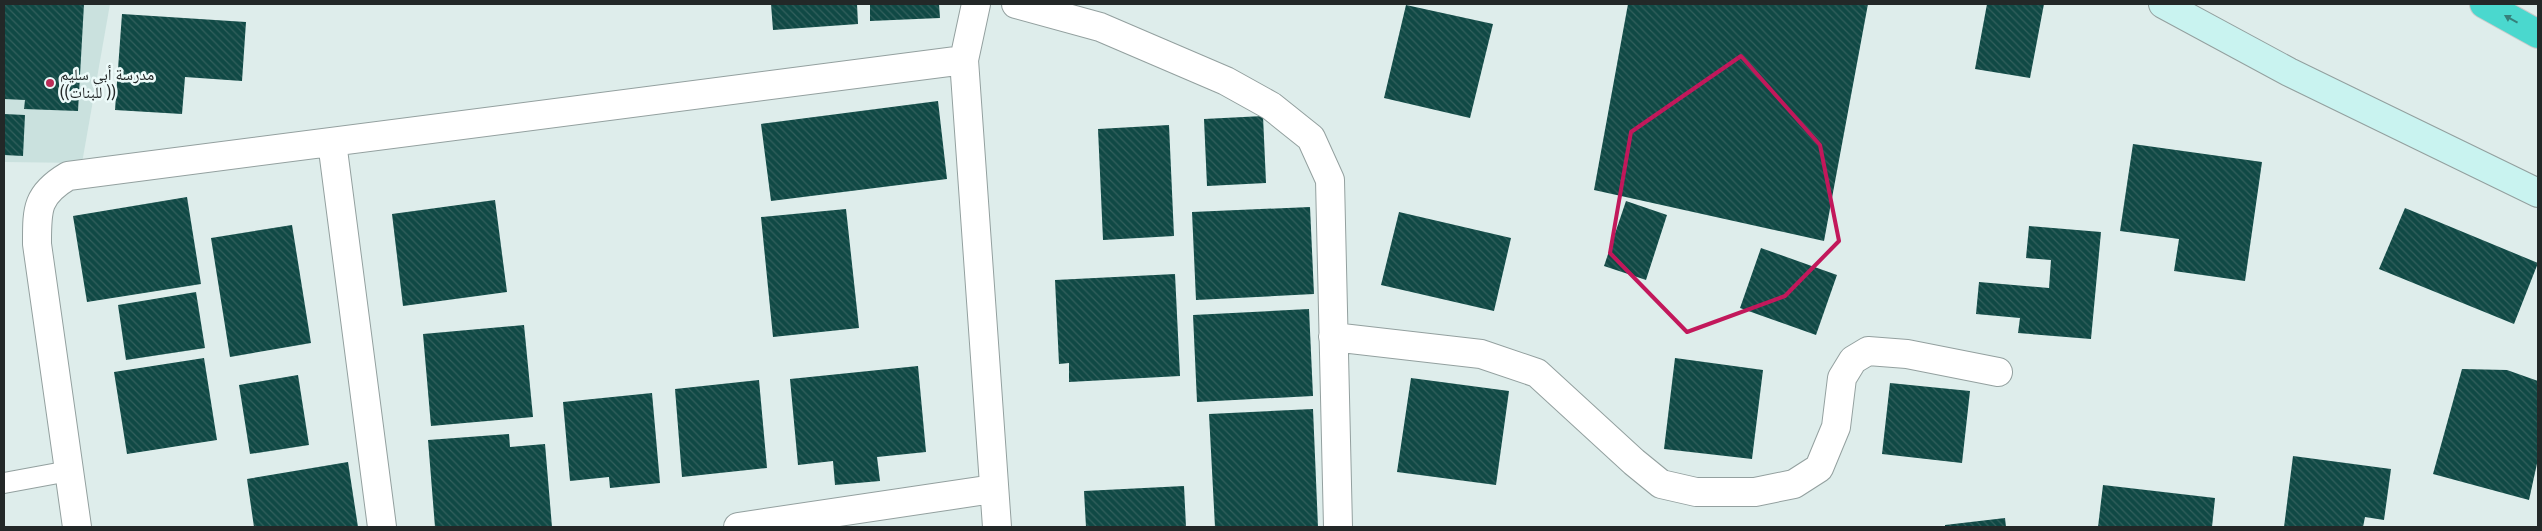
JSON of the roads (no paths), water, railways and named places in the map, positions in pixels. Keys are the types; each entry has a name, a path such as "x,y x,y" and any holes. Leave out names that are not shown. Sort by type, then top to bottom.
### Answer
{"highway":[{"path":"2484,4 2538,34"}],"street":[{"path":"976,4 964,60 993,489 998,527"},
{"path":"1016,4 1100,27 1226,81 1271,106 1311,138 1330,180 1338,527"},
{"path":"2163,4 2289,72 2538,193"},
{"path":"77,527 37,244 37,210 52,186 68,176 964,60"},
{"path":"332,142 382,527"},
{"path":"1334,337 1481,354 1536,373 1661,484 1696,492 1755,492 1794,484 1819,468 1836,427 1842,378 1853,360 1868,351 1907,354 1998,372"},
{"path":"738,527 993,489"}],"lane":[{"path":"4,483 69,471"}],"place":[{"name":"مدرسة أبي سليم ((للبنات ))","path":"50,83"}]}
